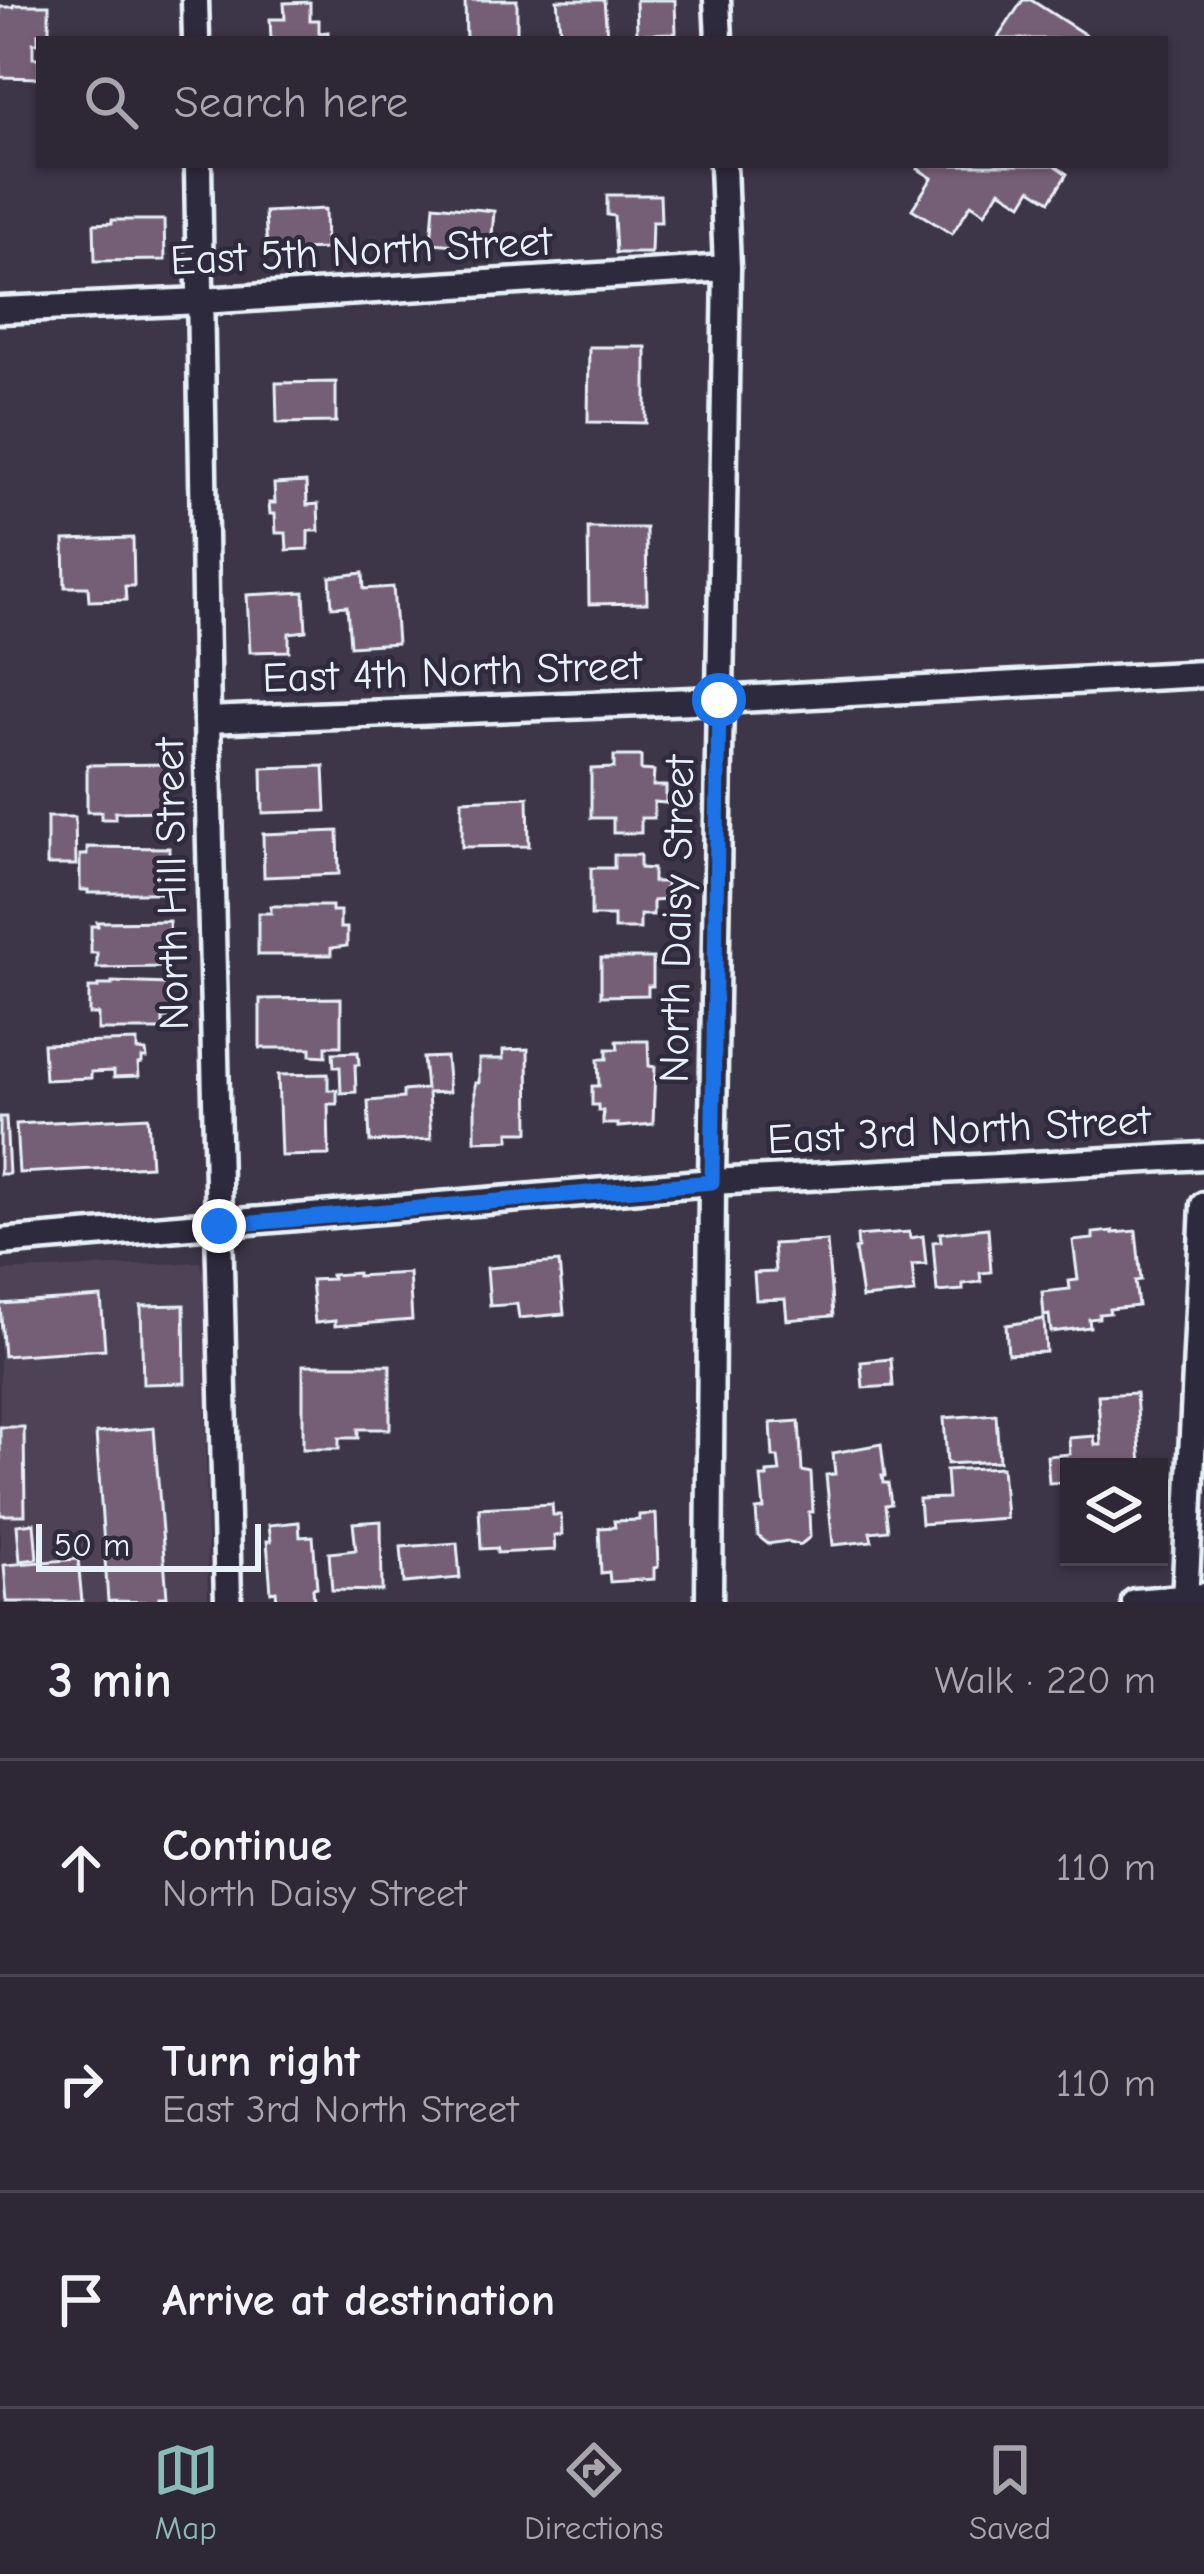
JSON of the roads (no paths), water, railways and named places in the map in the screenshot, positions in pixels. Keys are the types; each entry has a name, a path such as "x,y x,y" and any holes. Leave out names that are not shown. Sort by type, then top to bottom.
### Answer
{"street":[{"path":"195,0 196,36"},
{"path":"717,0 718,36"},
{"name":"North Hill Street","path":"198,168 228,1602"},
{"name":"North Daisy Street","path":"709,1602 727,268 723,168"},
{"name":"East 5th North Street","path":"0,310 727,268"},
{"name":"East 4th North Street","path":"207,720 719,700 1204,674"},
{"name":"East 3rd North Street","path":"0,1243 712,1182 1204,1156"},
{"path":"1135,1602 1191,1598 1204,1205"}]}
